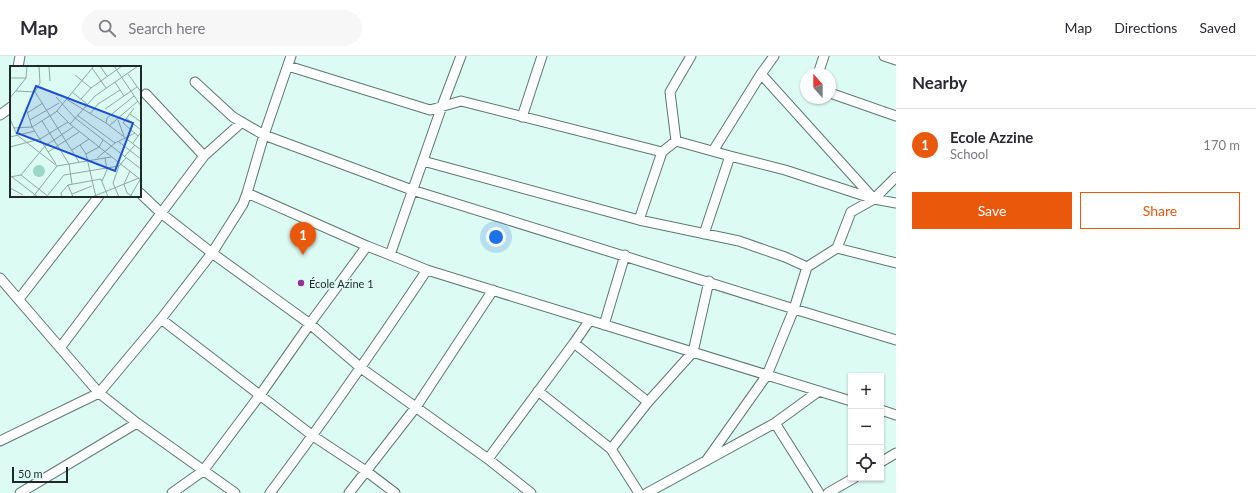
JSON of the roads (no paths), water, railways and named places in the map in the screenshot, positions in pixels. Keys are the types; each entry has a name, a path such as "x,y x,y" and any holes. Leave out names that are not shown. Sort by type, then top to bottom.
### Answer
{"street":[{"path":"18,66 20,56"},
{"path":"0,441 99,393 161,319 212,253 243,204 264,135 291,56"},
{"path":"390,255 422,161 462,56"},
{"path":"522,117 542,56"},
{"path":"676,141 670,92 691,56"},
{"path":"713,151 761,74 774,56"},
{"path":"820,68 824,56"},
{"path":"884,56 896,60"},
{"path":"288,66 430,110 461,101 662,152"},
{"path":"761,74 874,199"},
{"path":"195,82 233,117 264,135 412,190 896,340"},
{"path":"146,94 204,156"},
{"path":"836,95 896,116"},
{"path":"0,115 10,108"},
{"path":"60,348 204,156 242,122"},
{"path":"676,141 784,170 874,199 896,203"},
{"path":"639,220 662,152 676,141"},
{"path":"704,234 730,156"},
{"path":"422,161 639,220 739,241 785,257 807,267"},
{"path":"706,461 767,375 794,309 807,267 836,248 851,212 874,199 896,177"},
{"path":"247,193 367,246 426,270 848,400"},
{"path":"141,194 161,213 212,253 310,324 361,368 488,459 531,493"},
{"path":"19,299 98,197"},
{"path":"172,493 203,471 260,395 367,246"},
{"path":"836,248 896,263"},
{"path":"604,325 625,255"},
{"path":"270,493 313,436 361,368 426,270"},
{"path":"0,278 99,393 137,423 235,493"},
{"path":"611,450 648,402 693,352 709,281"},
{"path":"349,493 416,407 493,290"},
{"path":"161,319 313,436 366,471 395,493"},
{"path":"488,459 590,320"},
{"path":"574,343 648,402"},
{"path":"538,391 611,450 639,493"},
{"path":"648,493 775,422 818,391"},
{"path":"884,411 896,415"},
{"path":"775,422 819,493"},
{"path":"20,493 137,423"},
{"path":"884,460 896,453"},
{"path":"828,493 849,481"}],"place":[{"name":"Ecole Azzine","path":"303,255"},
{"name":"École Azine 1","path":"301,283"}]}
